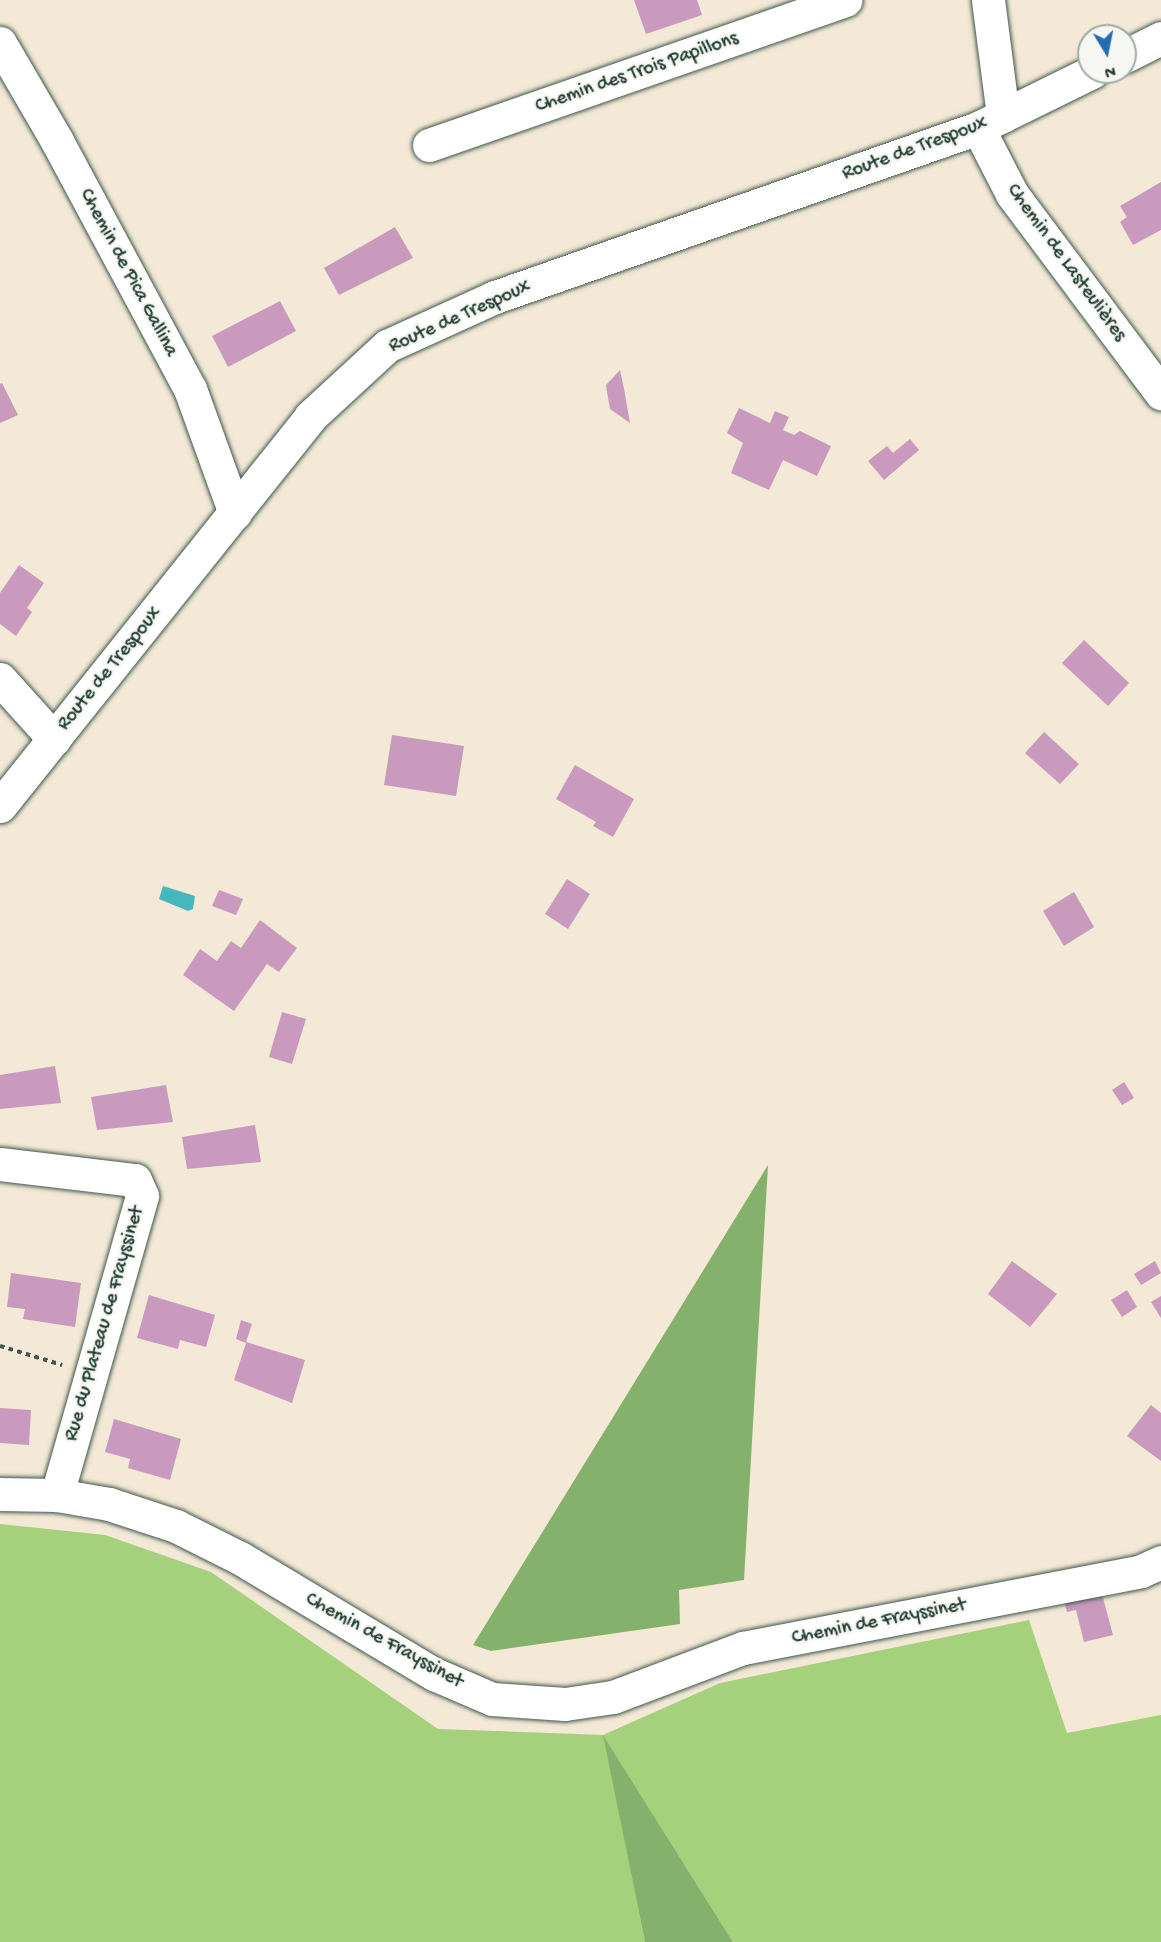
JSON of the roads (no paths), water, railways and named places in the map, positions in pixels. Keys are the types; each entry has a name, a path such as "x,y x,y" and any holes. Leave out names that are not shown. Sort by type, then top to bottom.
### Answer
{"street":[{"name":"Chemin des Trois Papillons","path":"429,145 845,0"},
{"name":"Chemin de Lasteulières","path":"988,0 991,122 1012,194 1161,393"},
{"path":"1137,50 1161,38"},
{"name":"Chemin de Pica Gallina","path":"0,43 57,141 190,389 235,513"},
{"name":"Route de Trespoux","path":"0,806 310,417 387,346 495,297 991,122 1077,79"},
{"path":"0,679 54,739"},
{"name":"Rue du Plateau de Frayssinet","path":"0,1164 135,1180 142,1196 57,1495"},
{"name":"Chemin de Frayssinet","path":"0,1494 57,1495 109,1504 176,1526 240,1558 434,1674 503,1700 564,1704 613,1698 743,1648 1154,1574"}],"water":[{"path":"163,886 195,896 193,909 188,911 159,899"}]}
